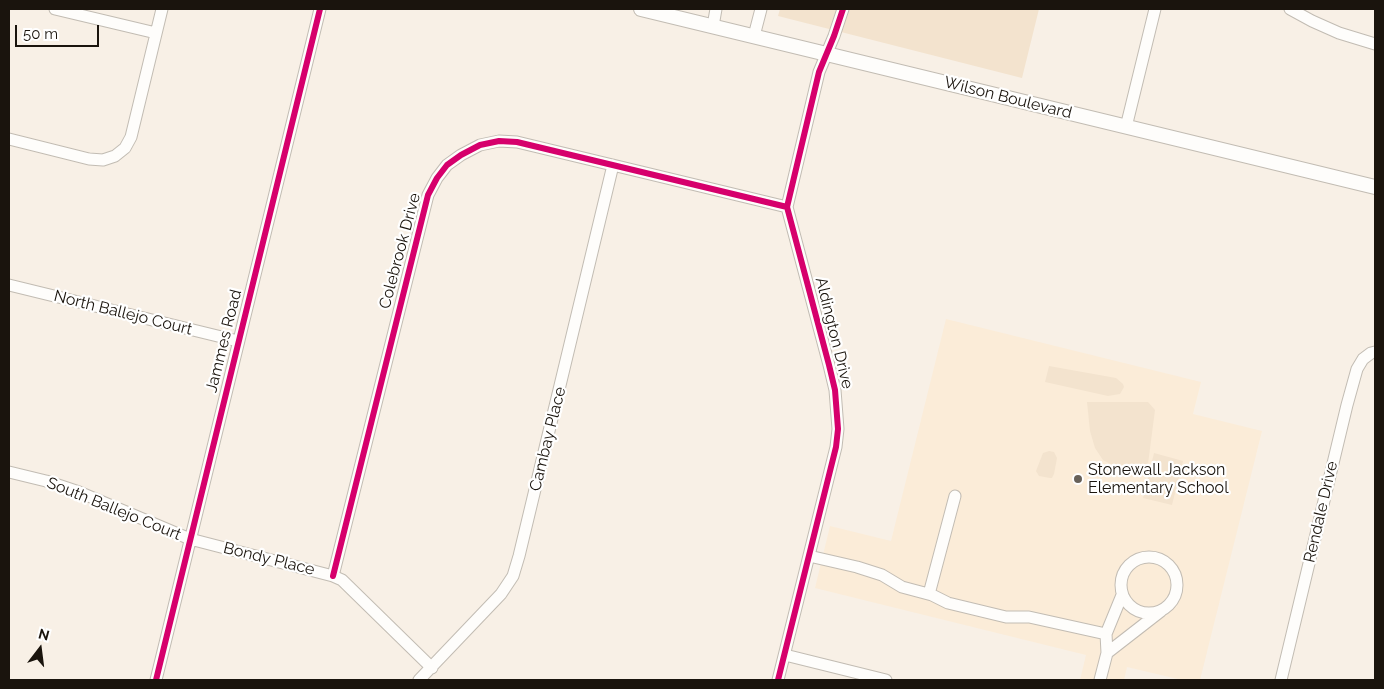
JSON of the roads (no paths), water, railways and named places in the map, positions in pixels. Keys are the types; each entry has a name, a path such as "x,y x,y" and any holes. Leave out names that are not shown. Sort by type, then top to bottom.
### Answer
{"main road":[{"name":"Wilson Boulevard","path":"641,9 1375,187"}],"street":[{"path":"55,9 156,33"},
{"path":"9,139 103,160 115,156 125,148 131,137 162,9"},
{"name":"Jammes Road","path":"156,680 320,9"},
{"path":"713,26 716,9"},
{"path":"754,36 761,9"},
{"name":"Aldington Drive","path":"778,680 836,447 838,429 835,390 787,207 819,72 843,9"},
{"path":"1126,127 1155,9"},
{"path":"1290,9 1312,22 1375,44"},
{"name":"Colebrook Drive","path":"333,576 428,195 447,165 461,154 480,145 499,141 517,142 787,207"},
{"name":"Cambay Place","path":"419,680 501,594 513,576 520,556 613,165"},
{"name":"North Ballejo Court","path":"9,284 238,341"},
{"name":"Rendale Drive","path":"1280,680 1346,405 1357,369 1363,359 1370,353 1375,352"},
{"name":"South Ballejo Court","path":"9,472 46,481 79,492 190,539"},
{"path":"929,594 955,496"},
{"name":"Bondy Place","path":"190,539 315,570 342,580 432,668"},
{"path":"809,556 882,575 902,587 929,594 948,603 1006,617 1028,617 1106,634"},
{"path":"1107,653 1171,603 1176,595 1176,575 1171,567 1156,557 1138,558 1125,570 1121,578 1122,595 1135,610 1144,613 1154,613 1163,609"},
{"path":"1100,680 1107,653 1106,634 1122,595"},
{"path":"785,655 886,680"}],"place":[{"name":"Stonewall Jackson Elementary School","path":"1078,479"}]}
